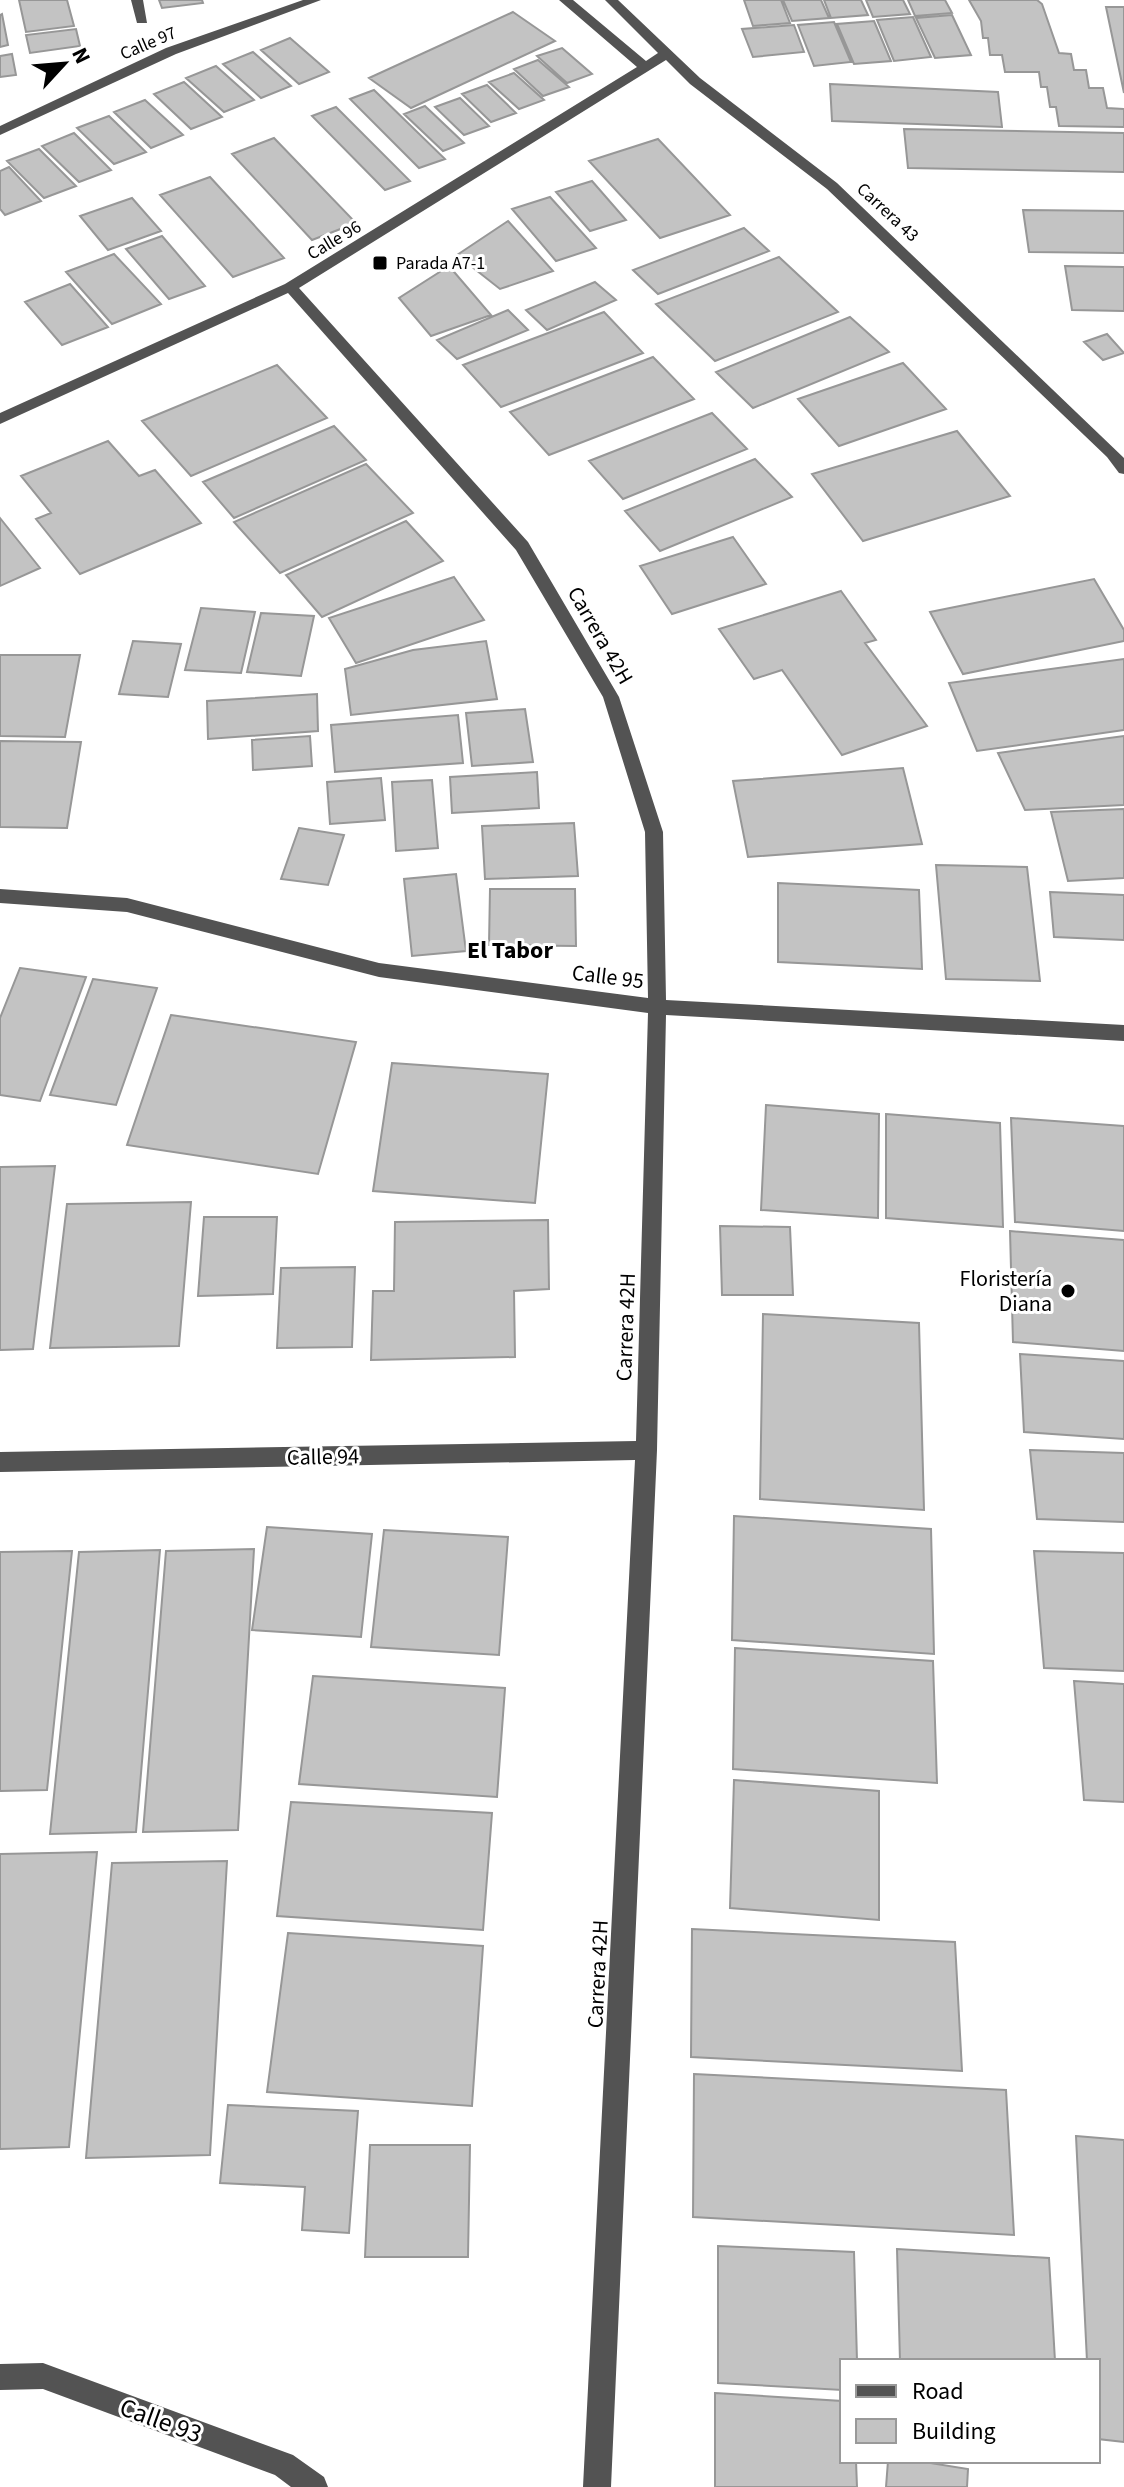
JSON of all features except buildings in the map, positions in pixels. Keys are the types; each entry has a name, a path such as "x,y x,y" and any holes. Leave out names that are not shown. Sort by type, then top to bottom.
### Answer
{"street":[{"path":"137,0 142,20"},
{"name":"Calle 97","path":"0,131 171,51 315,0"},
{"path":"565,0 644,66"},
{"name":"Carrera 43","path":"611,0 695,81 832,186 1112,453 1124,469"},
{"name":"Calle 96","path":"0,419 290,287 666,54"},
{"name":"Carrera 42H","path":"290,287 522,546 611,697 654,832 657,1007 646,1450 597,2487"},
{"name":"Calle 95","path":"0,896 127,905 379,970 657,1007 1124,1033"},
{"name":"Calle 94","path":"0,1462 646,1450"},
{"name":"Calle 93","path":"0,2377 43,2376 283,2465 314,2487"}],"place":[{"name":"Parada A7-1","path":"380,263"},
{"name":"Floristería Diana","path":"1068,1291"}],"district":[{"name":"El Tabor","path":"510,950"}]}
